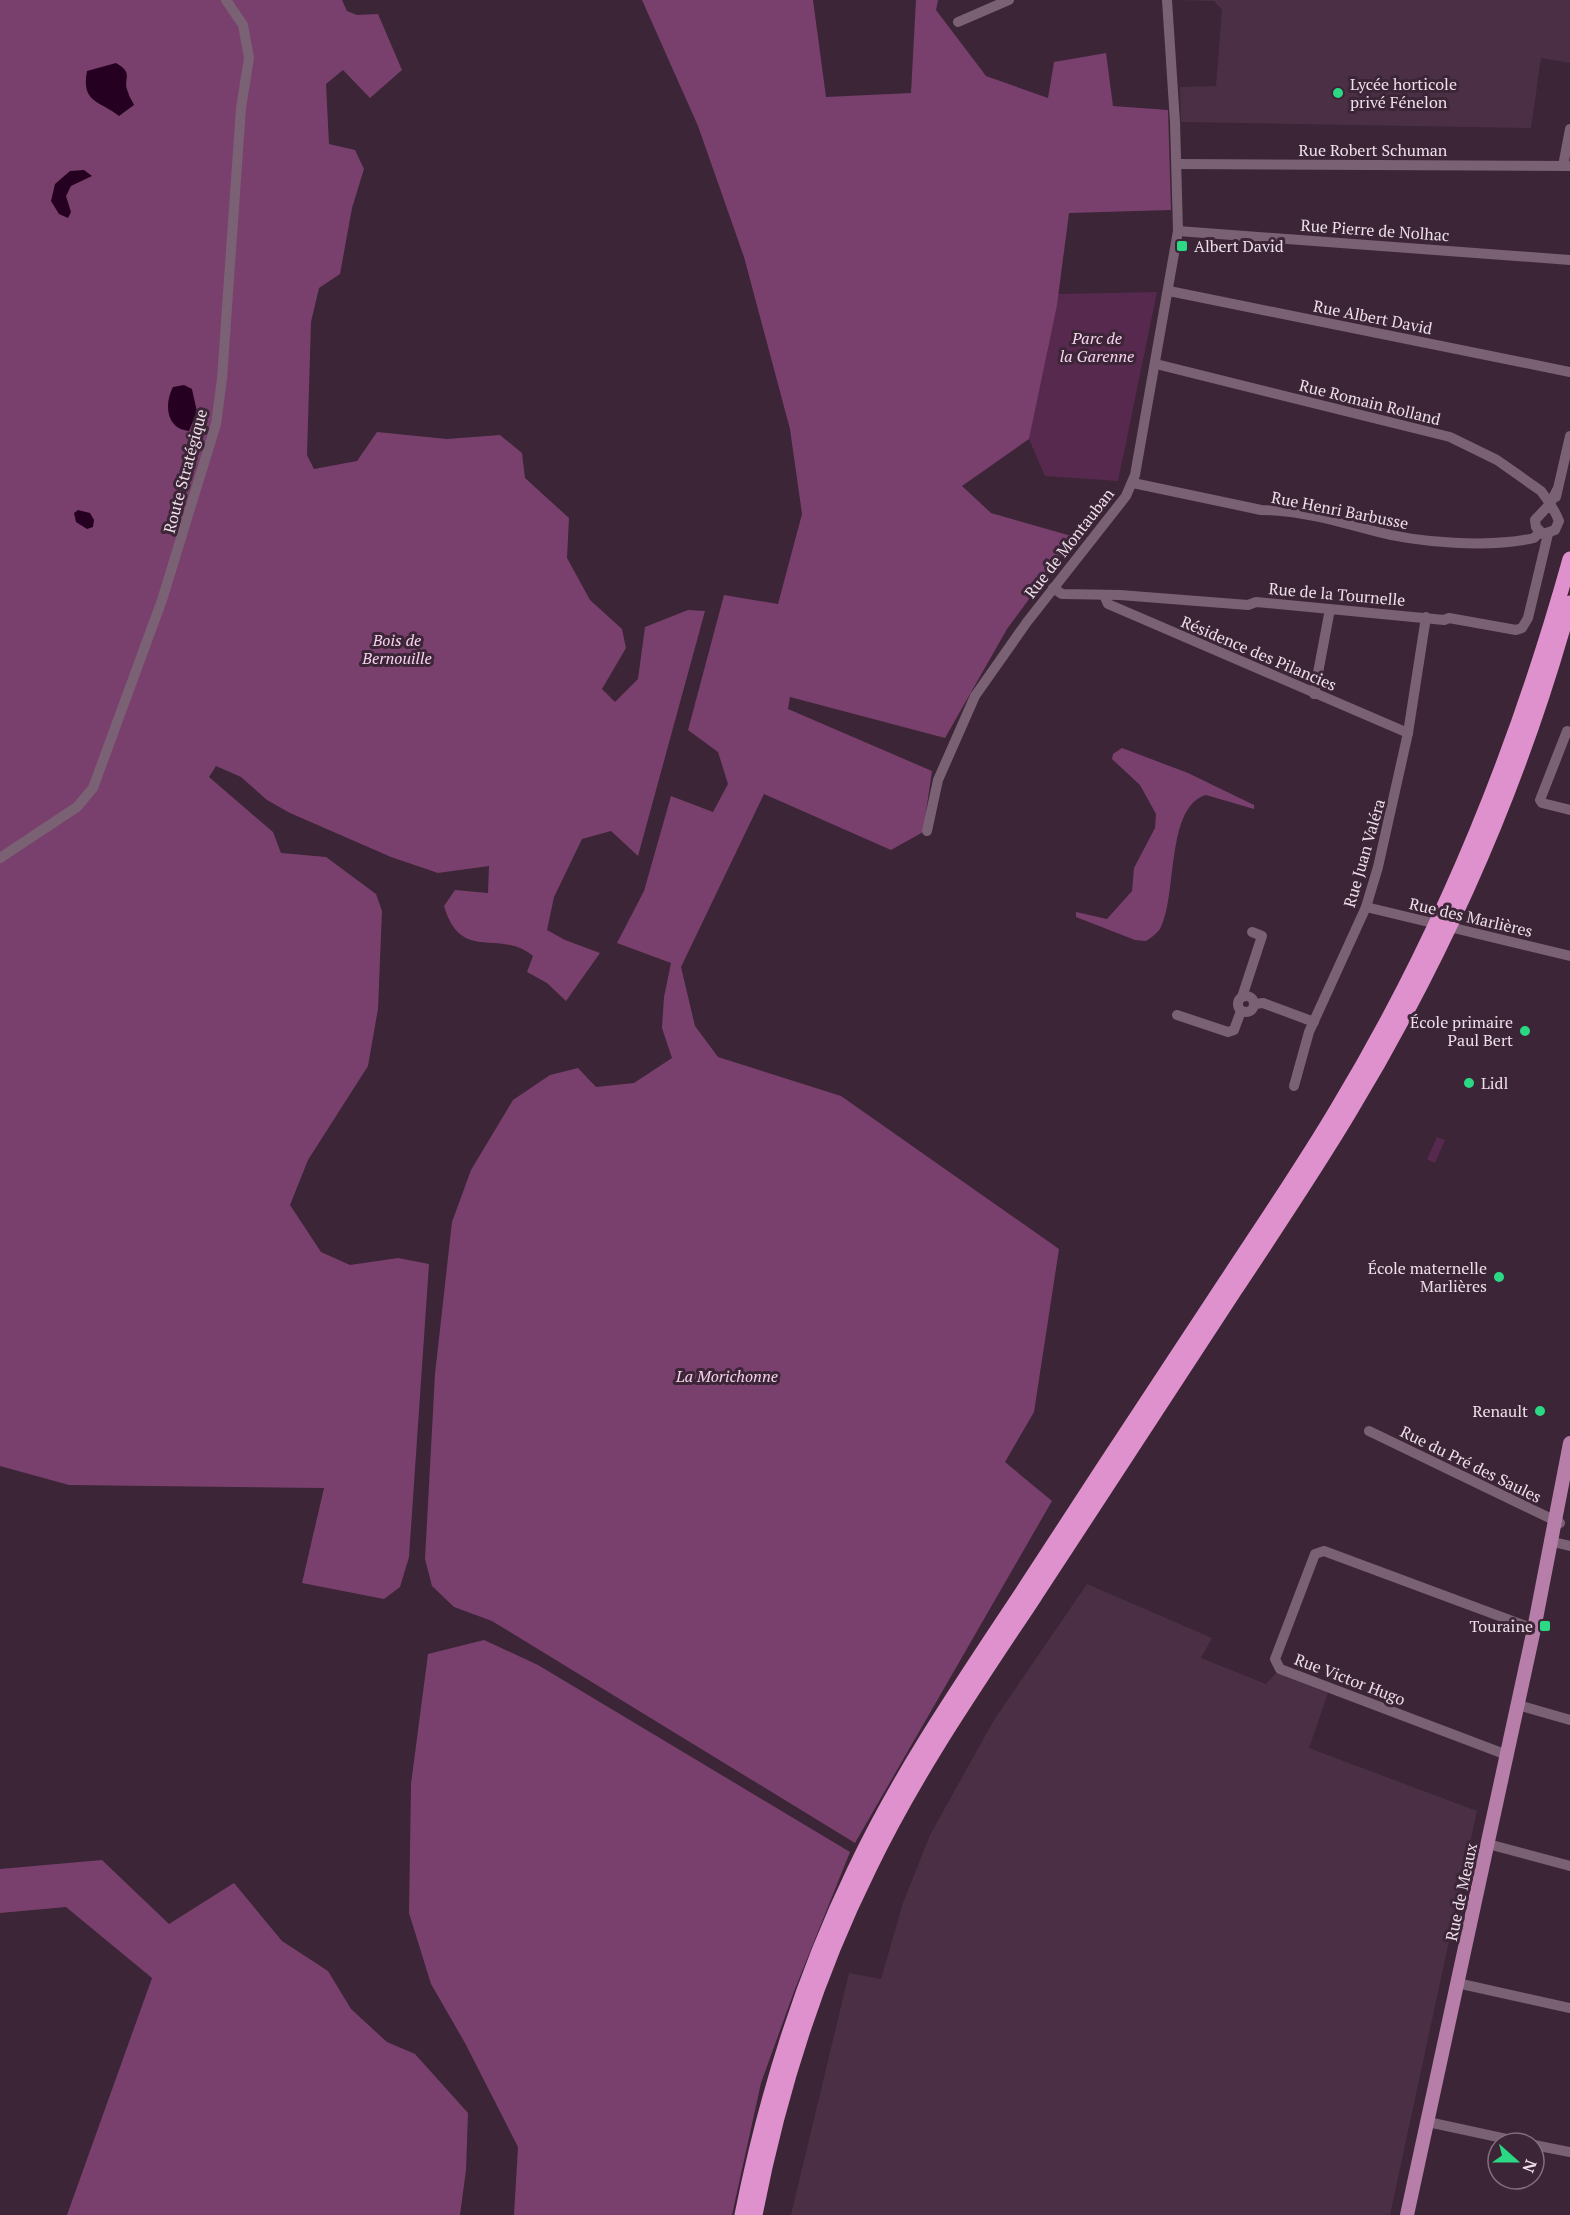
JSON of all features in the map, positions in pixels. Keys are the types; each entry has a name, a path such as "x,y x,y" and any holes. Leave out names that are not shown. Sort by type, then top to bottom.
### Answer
{"highway":[{"path":"1450,910 1516,735 1570,559"},
{"path":"742,2215 767,2103 796,2010 874,1844 948,1706 1323,1132 1436,941 1516,769 1570,603"},
{"path":"754,2215 791,2066 861,1870"}],"main road":[{"name":"Rue de Meaux","path":"1557,1522 1570,1443"},
{"name":"Rue de Meaux","path":"1407,2215 1552,1542 1570,1476"}],"street":[{"name":"Route Stratégique","path":"0,858 77,807 93,788 162,600 216,424 222,379 241,108 249,58 243,25 226,0"},
{"path":"958,22 1009,0"},
{"name":"Rue de Montauban","path":"927,831 938,780 975,696 1053,588 1126,496 1133,483 1178,231 1177,164 1167,0"},
{"path":"1567,166 1570,129"},
{"name":"Rue Robert Schuman","path":"1177,164 1567,166"},
{"name":"Rue Pierre de Nolhac","path":"1178,231 1570,260"},
{"name":"Rue Albert David","path":"1169,291 1570,372"},
{"name":"Rue Romain Rolland","path":"1156,364 1449,437 1497,460 1541,491 1549,509 1564,526"},
{"path":"1564,526 1544,533 1535,520 1549,509 1558,487 1570,436"},
{"name":"Rue Henri Barbusse","path":"1133,483 1261,510 1277,510 1360,525 1373,531 1425,541 1490,544 1534,538 1544,533"},
{"path":"1541,491 1558,487"},
{"name":"Rue de la Tournelle","path":"1053,588 1062,594 1202,600 1209,603 1248,605 1256,602 1444,620 1449,618 1516,630 1522,628 1528,618 1544,533"},
{"name":"Résidence des Pilancies","path":"1104,596 1108,604 1408,733"},
{"path":"1314,694 1330,609"},
{"name":"Rue Juan Valéra","path":"1294,1086 1314,1022 1366,907 1391,817 1408,733 1426,617"},
{"path":"1567,731 1540,800 1542,803 1570,810"},
{"name":"Rue des Marlières","path":"1366,907 1570,956"},
{"path":"1177,1015 1228,1032 1234,1030 1241,1011 1238,1004 1262,936 1252,932"},
{"path":"1242,997 1250,997 1255,1004"},
{"path":"1255,1004 1263,1004 1314,1022"},
{"path":"1241,1011 1249,1012 1255,1004"},
{"name":"Rue du Pré des Saules","path":"1369,1431 1557,1522"},
{"path":"1552,1542 1570,1546"},
{"name":"Rue Victor Hugo","path":"1507,1755 1280,1669 1275,1659 1315,1554 1324,1551 1534,1629"},
{"path":"1518,1705 1570,1720"},
{"path":"1488,1844 1570,1866"},
{"path":"1457,1983 1570,2008"},
{"path":"1428,2122 1486,2134"},
{"path":"1546,2147 1570,2152"}],"shaded area":[{"name":"Lycée horticole privé Fénelon","path":"1173,0 1570,0 1570,63 1541,58 1531,128 1181,122 1180,87 1216,86 1222,10 1214,1"},
{"path":"116,63 127,73 127,87 134,105 119,116 93,100 89,95 86,81 87,71"},
{"path":"84,170 92,176 71,186 66,196 71,212 68,218 59,214 51,201 55,184 70,171"},
{"path":"184,385 192,389 197,412 189,431 181,429 171,421 168,408 173,387"},
{"path":"78,510 90,513 94,520 93,527 87,529 76,522 74,513"},
{"path":"1087,1584 1212,1638 1201,1658 1266,1684 1276,1673 1328,1693 1309,1748 1477,1811 1390,2215 791,2215 849,1973 881,1979 903,1903 930,1835 994,1720"}],"green space":[{"name":"Bois de Bernouille","path":"0,0 342,0 347,11 357,15 378,14 402,70 370,98 343,70 326,84 329,144 355,150 364,169 352,208 340,274 319,288 311,322 307,455 314,469 357,461 377,432 447,439 500,435 522,453 525,478 569,518 567,558 590,600 622,629 626,648 602,689 615,702 638,679 645,627 688,610 705,611 638,856 611,831 582,839 554,897 547,930 565,940 600,953 566,1001 547,983 527,972 533,956 520,948 471,940 460,934 451,924 444,906 455,890 488,893 489,866 438,873 391,857 290,813 267,800 241,777 216,766 209,777 273,832 281,853 326,857 376,894 382,911 378,1009 368,1066 308,1160 290,1205 321,1252 350,1265 398,1258 429,1264 409,1557 400,1587 384,1599 302,1583 324,1488 69,1485 0,1466"},
{"name":"La Morichonne","path":"642,0 813,0 826,97 911,93 916,0 938,0 936,10 986,76 1048,98 1054,62 1106,53 1113,106 1168,110 1171,210 1069,213 1057,305 1029,439 962,486 991,513 1075,537 1007,629 945,738 790,697 788,709 932,771 923,832 891,850 764,794 681,967 695,1026 718,1057 841,1096 1059,1249 1034,1412 1005,1462 1052,1501 855,1843 492,1621 454,1607 432,1586 425,1559 435,1374 452,1222 471,1170 513,1100 550,1075 578,1068 596,1087 634,1083 672,1058 662,1028 664,997 671,963 617,943 644,891 671,796 713,812 728,784 718,752 688,730 724,595 778,604 802,514 790,429 744,257 698,126"},
{"name":"Parc de la Garenne","path":"1157,292 1118,481 1045,476 1029,439 1058,294"},
{"path":"1122,748 1188,773 1254,805 1254,809 1206,795 1193,803 1184,816 1178,834 1169,896 1160,929 1146,941 1135,940 1076,917 1076,912 1107,919 1132,891 1134,868 1155,828 1156,814 1140,785 1112,759 1113,754"},
{"path":"1437,1137 1445,1140 1435,1163 1427,1159"},
{"path":"484,1640 538,1665 850,1852 795,1989 761,2083 732,2215 514,2215 518,2147 465,2043 431,1984 409,1913 411,1784 428,1654"},
{"path":"102,1860 169,1924 234,1883 282,1941 328,1971 351,2009 387,2042 415,2054 468,2113 466,2170 460,2215 67,2215 152,1978 66,1907 0,1913 0,1869"}],"place":[{"name":"Lycée horticole privé Fénelon","path":"1338,93"},
{"name":"Albert David","path":"1182,246"},
{"name":"École primaire Paul Bert","path":"1525,1031"},
{"name":"Lidl","path":"1469,1083"},
{"name":"École maternelle Marlières","path":"1499,1277"},
{"name":"Renault","path":"1540,1411"},
{"name":"Touraine","path":"1545,1626"}]}
